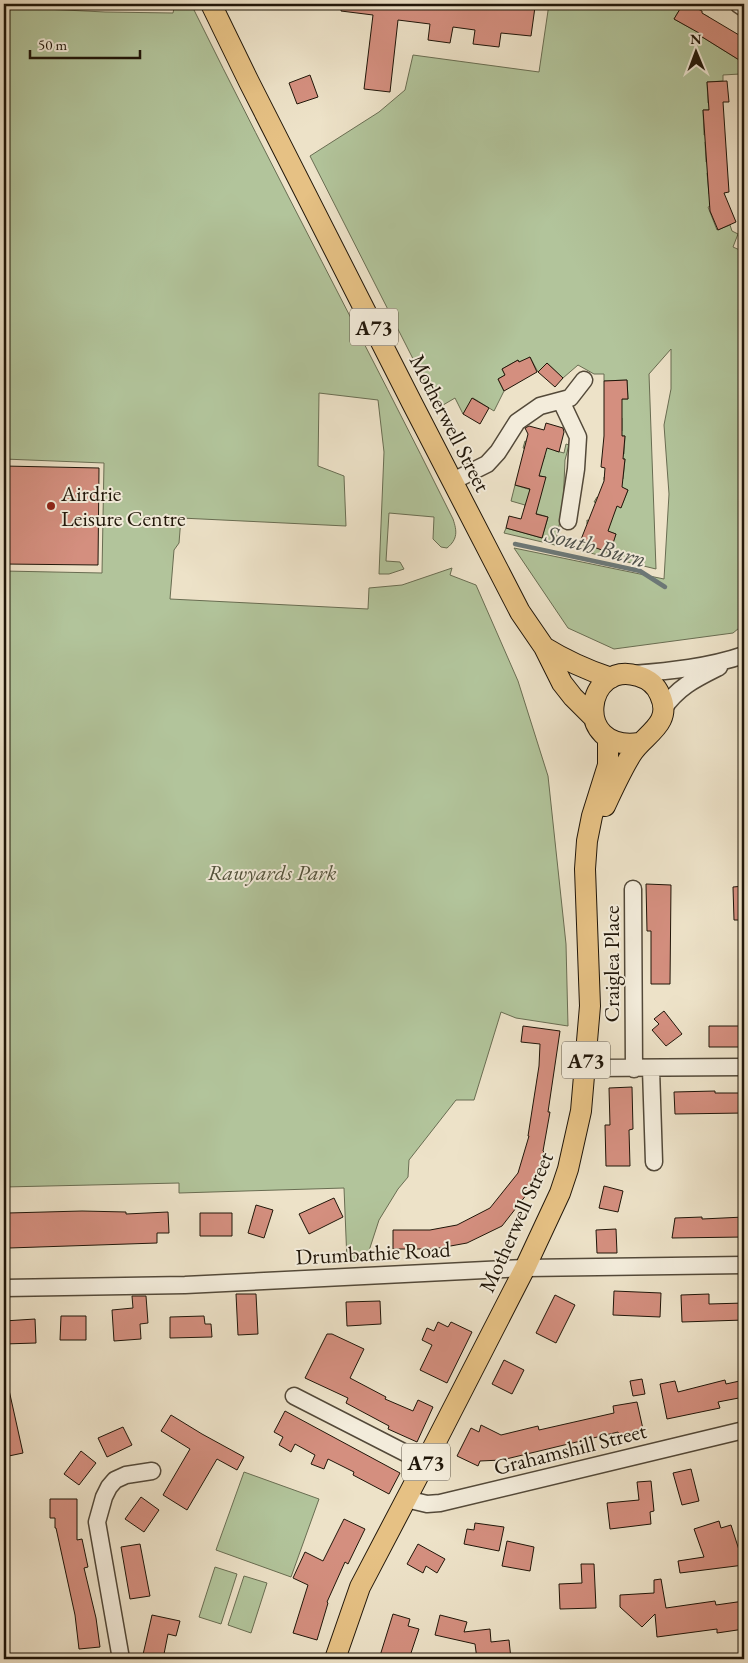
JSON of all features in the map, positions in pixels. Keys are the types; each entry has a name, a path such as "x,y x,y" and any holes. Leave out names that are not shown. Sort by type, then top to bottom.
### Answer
{"main road":[{"name":"Motherwell Street","path":"211,4 407,394 520,612 544,646"},
{"name":"A73","path":"544,646 564,659 587,670 611,678 618,674 633,674"},
{"name":"A73","path":"544,646 562,683 593,717 600,732 608,739"},
{"path":"633,674 644,678 658,690 662,698 663,709"},
{"path":"593,717 595,696 604,682 611,678"},
{"name":"A73","path":"587,841 631,755 639,743 656,729 662,717 663,709"},
{"name":"Motherwell Street","path":"335,1659 350,1610 360,1587 426,1463 525,1268 560,1193 568,1169 578,1129 586,1068 590,988 585,869 587,841 592,816 608,765 608,739"},
{"path":"608,739 626,745 639,743"}],"street":[{"path":"738,4 744,8"},
{"path":"453,480 487,464 498,452 517,422 540,406 570,398 584,380"},
{"path":"561,400 578,437 576,469 568,520"},
{"path":"633,674 676,670 744,655"},
{"path":"663,709 675,693 685,685 744,655"},
{"name":"Craiglea Place","path":"633,889 634,1068"},
{"path":"586,1068 744,1067"},
{"path":"651,1069 654,1162"},
{"name":"Drumbathie Road","path":"4,1288 185,1285 525,1268 744,1265"},
{"path":"294,1396 426,1463"},
{"name":"Grahamshill Street","path":"406,1499 427,1504 440,1503 744,1430"},
{"path":"120,1659 97,1522 104,1497 115,1480 126,1475 152,1471"}],"green space":[{"name":"Rawyards Park","path":"175,4 191,4 421,454 453,519 456,531 451,545 447,548 441,547 433,539 434,517 389,513 386,561 400,562 404,569 389,574 379,574 384,452 378,400 319,393 318,466 344,476 346,526 181,518 179,543 174,550 170,599 368,609 369,588 402,585 452,568 450,575 476,585 518,681 548,776 566,944 568,1026 516,1018 501,1012 474,1100 456,1100 409,1160 408,1177 398,1189 379,1220 366,1260 347,1261 344,1188 179,1193 179,1183 4,1187 4,571 102,573 104,463 4,459 4,7 173,13"},
{"path":"549,4 679,4 677,7 680,9 674,19 692,29 701,13 709,17 699,35 744,63 740,74 723,75 723,81 707,82 708,103 720,102 721,109 703,110 704,135 719,134 719,141 705,142 706,162 722,161 723,172 707,173 709,194 722,193 723,201 708,207 717,230 730,225 732,231 738,234 733,247 744,252 744,624 733,633 614,649 568,628 514,548 664,579 669,494 664,425 671,389 671,349 649,374 656,569 578,550 580,542 609,552 616,534 587,524 587,520 609,528 606,506 594,502 597,497 621,507 628,490 604,480 604,477 623,479 625,459 603,457 624,454 625,436 605,434 622,431 622,418 615,418 615,399 628,399 627,380 604,381 604,374 594,374 578,365 563,378 547,363 538,372 530,357 523,361 526,374 518,360 502,369 505,375 498,379 504,391 494,411 473,398 463,414 455,398 438,408 310,156 379,112 405,90 413,55 539,72"},
{"path":"525,441 541,446 543,443 556,451 564,453 566,444 569,445 565,460 563,507 555,545 504,533 506,528 542,538 548,517 524,510 525,505 511,501 515,485 541,493 545,477 537,475 545,456 523,448"},
{"path":"244,1472 319,1499 291,1577 216,1550"},
{"path":"215,1567 237,1574 221,1624 199,1617"},
{"path":"244,1576 267,1583 251,1633 228,1625"}],"building":[{"path":"342,4 509,4 535,7 531,36 501,33 499,47 473,44 475,30 453,27 450,43 428,40 430,24 398,20 390,92 364,89 373,15 341,11"},
{"path":"683,4 688,4 702,11 702,13 744,38 744,63 674,19"},
{"path":"310,75 318,97 297,104 289,83"},
{"path":"727,81 729,102 723,102 729,192 724,193 736,222 718,230 710,211 703,110 709,110 707,82"},
{"path":"530,357 537,372 504,391 498,379 505,375 502,369 518,360 519,362"},
{"path":"547,363 563,378 555,387 538,372"},
{"path":"627,380 628,399 622,399 622,436 625,436 623,459 625,459 622,487 628,490 621,508 617,506 608,531 616,534 610,553 580,542 604,481 605,468 601,467 604,436 604,381"},
{"path":"472,398 489,408 480,424 463,414"},
{"path":"546,423 563,428 564,432 559,452 547,448 539,476 546,477 536,514 548,517 542,538 506,528 509,516 521,519 530,489 515,485 528,434 525,428 529,426 544,430"},
{"name":"Airdrie Leisure Centre","path":"4,466 99,468 98,565 4,564"},
{"path":"646,884 671,885 670,984 651,984 651,931 647,931"},
{"path":"744,886 744,920 734,920 733,887"},
{"path":"664,1011 682,1034 666,1046 652,1030 659,1024 654,1019"},
{"path":"523,1026 560,1031 544,1152 539,1168 537,1168 539,1169 534,1185 502,1226 467,1243 434,1249 393,1249 393,1230 430,1230 457,1225 490,1208 518,1173 529,1136 539,1066 540,1044 521,1042"},
{"path":"709,1026 744,1026 744,1047 709,1047"},
{"path":"632,1087 633,1129 629,1130 630,1166 606,1166 605,1125 610,1125 609,1088"},
{"path":"715,1091 715,1093 744,1093 744,1113 675,1114 674,1092"},
{"path":"604,1186 623,1191 618,1212 599,1208"},
{"path":"334,1198 343,1217 309,1234 299,1214"},
{"path":"256,1205 273,1210 264,1238 248,1233"},
{"path":"126,1212 126,1214 168,1212 169,1233 157,1233 157,1243 9,1248 8,1213"},
{"path":"200,1213 232,1213 232,1236 200,1236"},
{"path":"702,1217 702,1219 744,1217 744,1237 672,1238 675,1218"},
{"path":"616,1229 617,1253 597,1253 596,1230"},
{"path":"614,1291 661,1293 660,1317 613,1315"},
{"path":"236,1294 256,1294 258,1334 238,1335"},
{"path":"709,1294 709,1304 744,1303 744,1320 682,1322 681,1295"},
{"path":"555,1295 575,1305 556,1343 536,1333"},
{"path":"132,1296 146,1296 148,1323 140,1324 141,1339 114,1341 112,1310 133,1308"},
{"path":"380,1301 381,1324 347,1326 346,1302"},
{"path":"61,1316 86,1316 86,1340 60,1340"},
{"path":"204,1316 205,1324 211,1324 212,1337 170,1338 170,1317"},
{"path":"35,1319 36,1343 4,1344 4,1321"},
{"path":"438,1322 448,1327 451,1322 472,1332 447,1383 420,1370 432,1345 422,1340 427,1328 434,1331"},
{"path":"327,1334 332,1334 364,1349 350,1378 386,1397 385,1399 413,1411 418,1400 433,1407 417,1442 388,1429 389,1426 346,1403 348,1398 305,1378"},
{"path":"504,1360 524,1370 512,1394 492,1384"},
{"path":"642,1379 645,1394 633,1396 630,1381"},
{"path":"725,1380 726,1384 744,1380 744,1397 718,1402 720,1408 667,1419 660,1384 675,1381 678,1392"},
{"path":"4,1390 9,1390 23,1453 4,1457"},
{"path":"637,1402 643,1429 634,1430 634,1434 619,1437 618,1432 502,1460 480,1461 478,1466 457,1456 471,1428 479,1432 481,1425 501,1435 538,1426 539,1430 614,1413 613,1406"},
{"path":"285,1411 400,1473 389,1494 353,1475 354,1472 328,1459 324,1469 311,1464 315,1455 295,1444 291,1452 279,1445 283,1437 274,1432"},
{"path":"171,1415 244,1457 237,1470 217,1459 187,1510 163,1495 190,1449 161,1431"},
{"path":"123,1427 132,1445 107,1457 98,1438"},
{"path":"81,1451 96,1463 79,1485 64,1474"},
{"path":"691,1469 699,1501 682,1505 673,1473"},
{"path":"651,1481 654,1511 650,1512 651,1524 610,1529 607,1503 639,1500 637,1482"},
{"path":"141,1497 159,1510 144,1532 125,1519"},
{"path":"50,1499 77,1499 77,1540 82,1539 88,1567 84,1568 96,1618 100,1647 79,1649 75,1615 55,1528 55,1518 50,1518"},
{"path":"344,1519 365,1529 348,1564 345,1562 327,1602 317,1640 293,1633 308,1585 293,1578 305,1552 323,1561"},
{"path":"719,1521 721,1528 731,1525 740,1553 744,1552 744,1565 680,1573 678,1561 704,1557 694,1529"},
{"path":"475,1523 504,1527 499,1551 464,1544 467,1529 474,1530"},
{"path":"507,1541 534,1547 530,1571 502,1566"},
{"path":"140,1544 150,1596 130,1599 121,1547"},
{"path":"418,1544 445,1559 437,1573 426,1566 423,1573 407,1564"},
{"path":"581,1564 594,1564 596,1608 560,1609 559,1584 582,1583"},
{"path":"661,1579 666,1608 715,1601 716,1605 744,1601 744,1629 717,1633 717,1629 657,1637 655,1614 642,1627 620,1607 620,1595 654,1593 654,1580"},
{"path":"393,1614 410,1619 408,1626 419,1629 409,1659 379,1659"},
{"path":"152,1615 180,1621 176,1636 168,1634 163,1659 142,1659"},
{"path":"440,1615 467,1622 464,1632 490,1629 491,1642 509,1640 511,1659 477,1659 475,1644 435,1635"}],"waterway":[{"name":"South Burn","path":"515,544 640,571 665,587"}],"place":[{"name":"Airdrie Leisure Centre","path":"51,506"}]}
